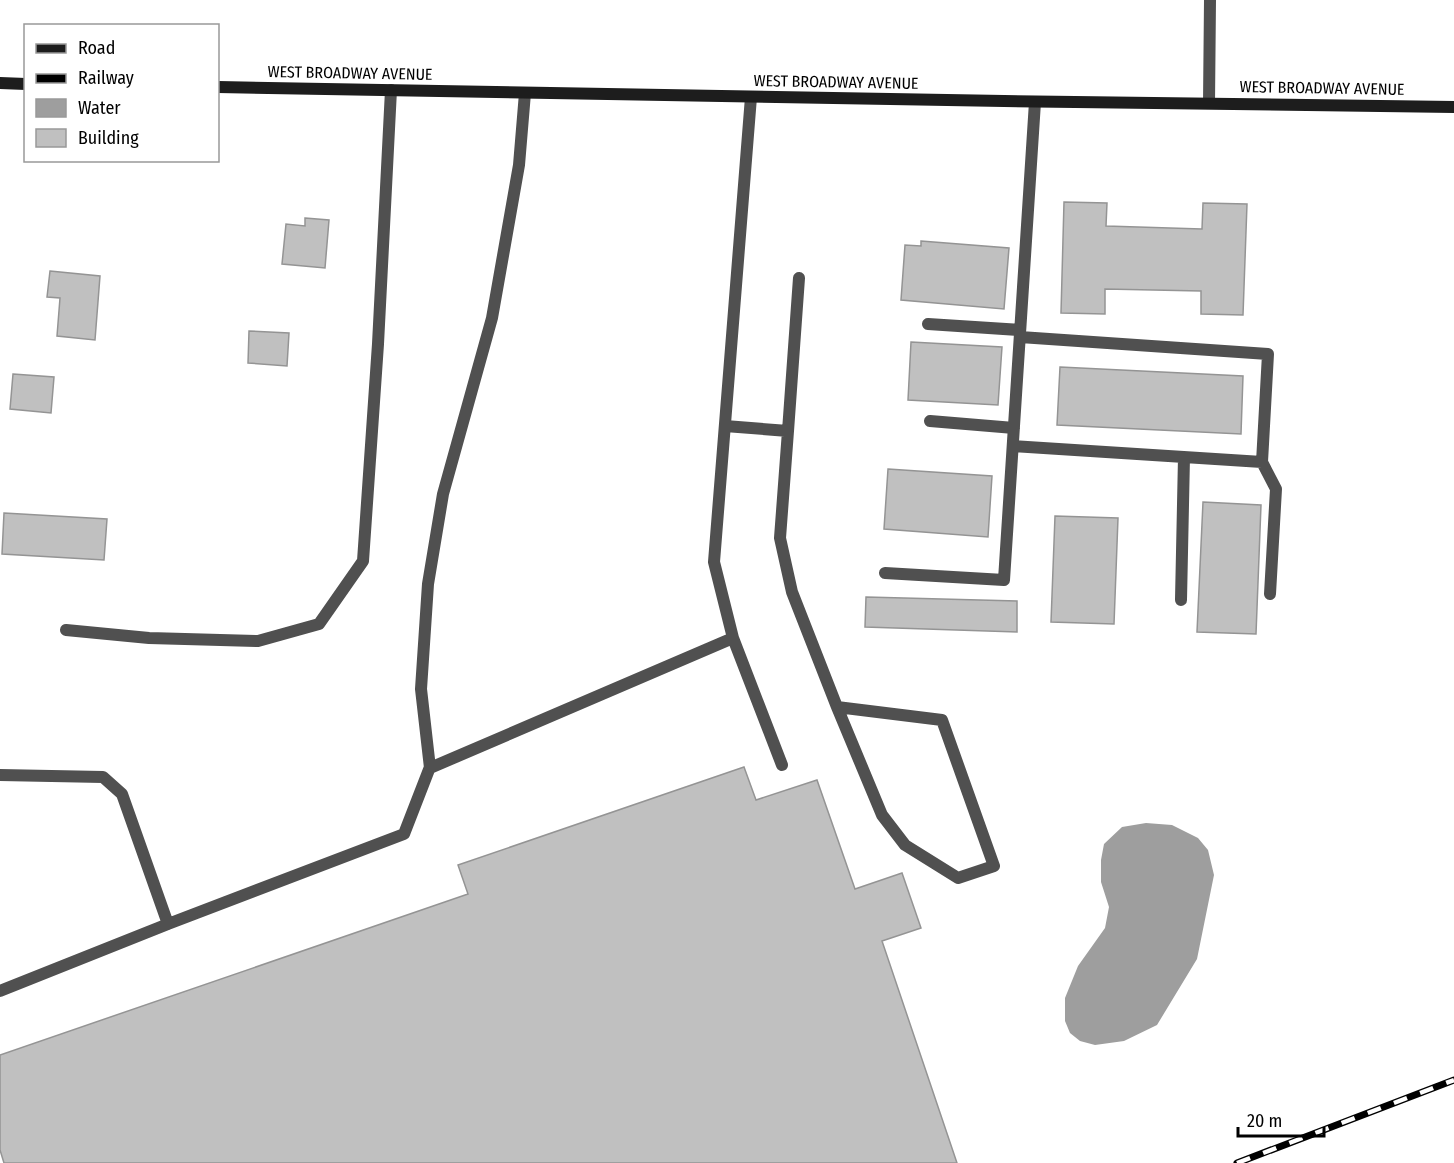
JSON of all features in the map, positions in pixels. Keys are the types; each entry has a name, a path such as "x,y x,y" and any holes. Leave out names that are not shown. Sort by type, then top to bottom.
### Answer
{"street":[{"path":"1209,103 1210,0"},
{"path":"0,83 24,84"},
{"name":"WEST BROADWAY AVENUE","path":"219,87 1454,107"},
{"path":"66,630 149,638 258,641 319,624 363,561 378,344 391,90"},
{"path":"0,991 404,834 430,767 421,689 428,584 443,494 492,318 519,165 525,93"},
{"path":"751,97 714,562 733,638 782,765"},
{"path":"885,573 1004,580 1035,102"},
{"path":"799,278 780,538 792,592 837,707 882,815 905,845 958,878 993,866 942,720 837,707"},
{"path":"928,324 1268,354 1262,462 1276,489 1270,594"},
{"path":"930,421 1014,428"},
{"path":"725,426 788,431"},
{"path":"1013,447 1262,462"},
{"path":"1180,600 1184,457"},
{"path":"430,767 733,638"},
{"path":"0,776 104,777 122,794 168,924"}],"water":[{"path":"1146,823 1172,825 1198,838 1208,850 1214,875 1197,959 1157,1025 1124,1041 1095,1045 1080,1041 1070,1033 1065,1021 1065,998 1078,966 1105,928 1109,907 1101,882 1104,844 1122,827"}],"building":[{"path":"1064,202 1107,203 1106,226 1202,229 1203,203 1247,204 1243,315 1201,314 1201,291 1105,289 1105,314 1061,313"},
{"path":"305,218 329,220 325,268 282,264 286,224 305,226"},
{"path":"921,241 1009,248 1004,309 901,300 905,245 921,246"},
{"path":"50,271 100,276 95,340 57,336 60,298 47,297"},
{"path":"249,331 289,333 287,366 248,363"},
{"path":"911,342 1002,347 998,405 908,400"},
{"path":"1060,367 1243,376 1241,434 1057,425"},
{"path":"13,374 54,377 51,413 10,409"},
{"path":"888,469 992,476 988,537 884,529"},
{"path":"1203,502 1261,505 1256,634 1197,632"},
{"path":"4,513 107,519 104,560 2,554"},
{"path":"1055,516 1118,518 1114,624 1051,622"},
{"path":"866,597 1017,601 1017,632 865,627"},
{"path":"744,767 756,800 817,780 855,889 902,873 921,928 882,941 957,1163 4,1163 0,1150 0,1055 468,894 458,865"}],"railway":[{"path":"1237,1163 1454,1080"}]}
